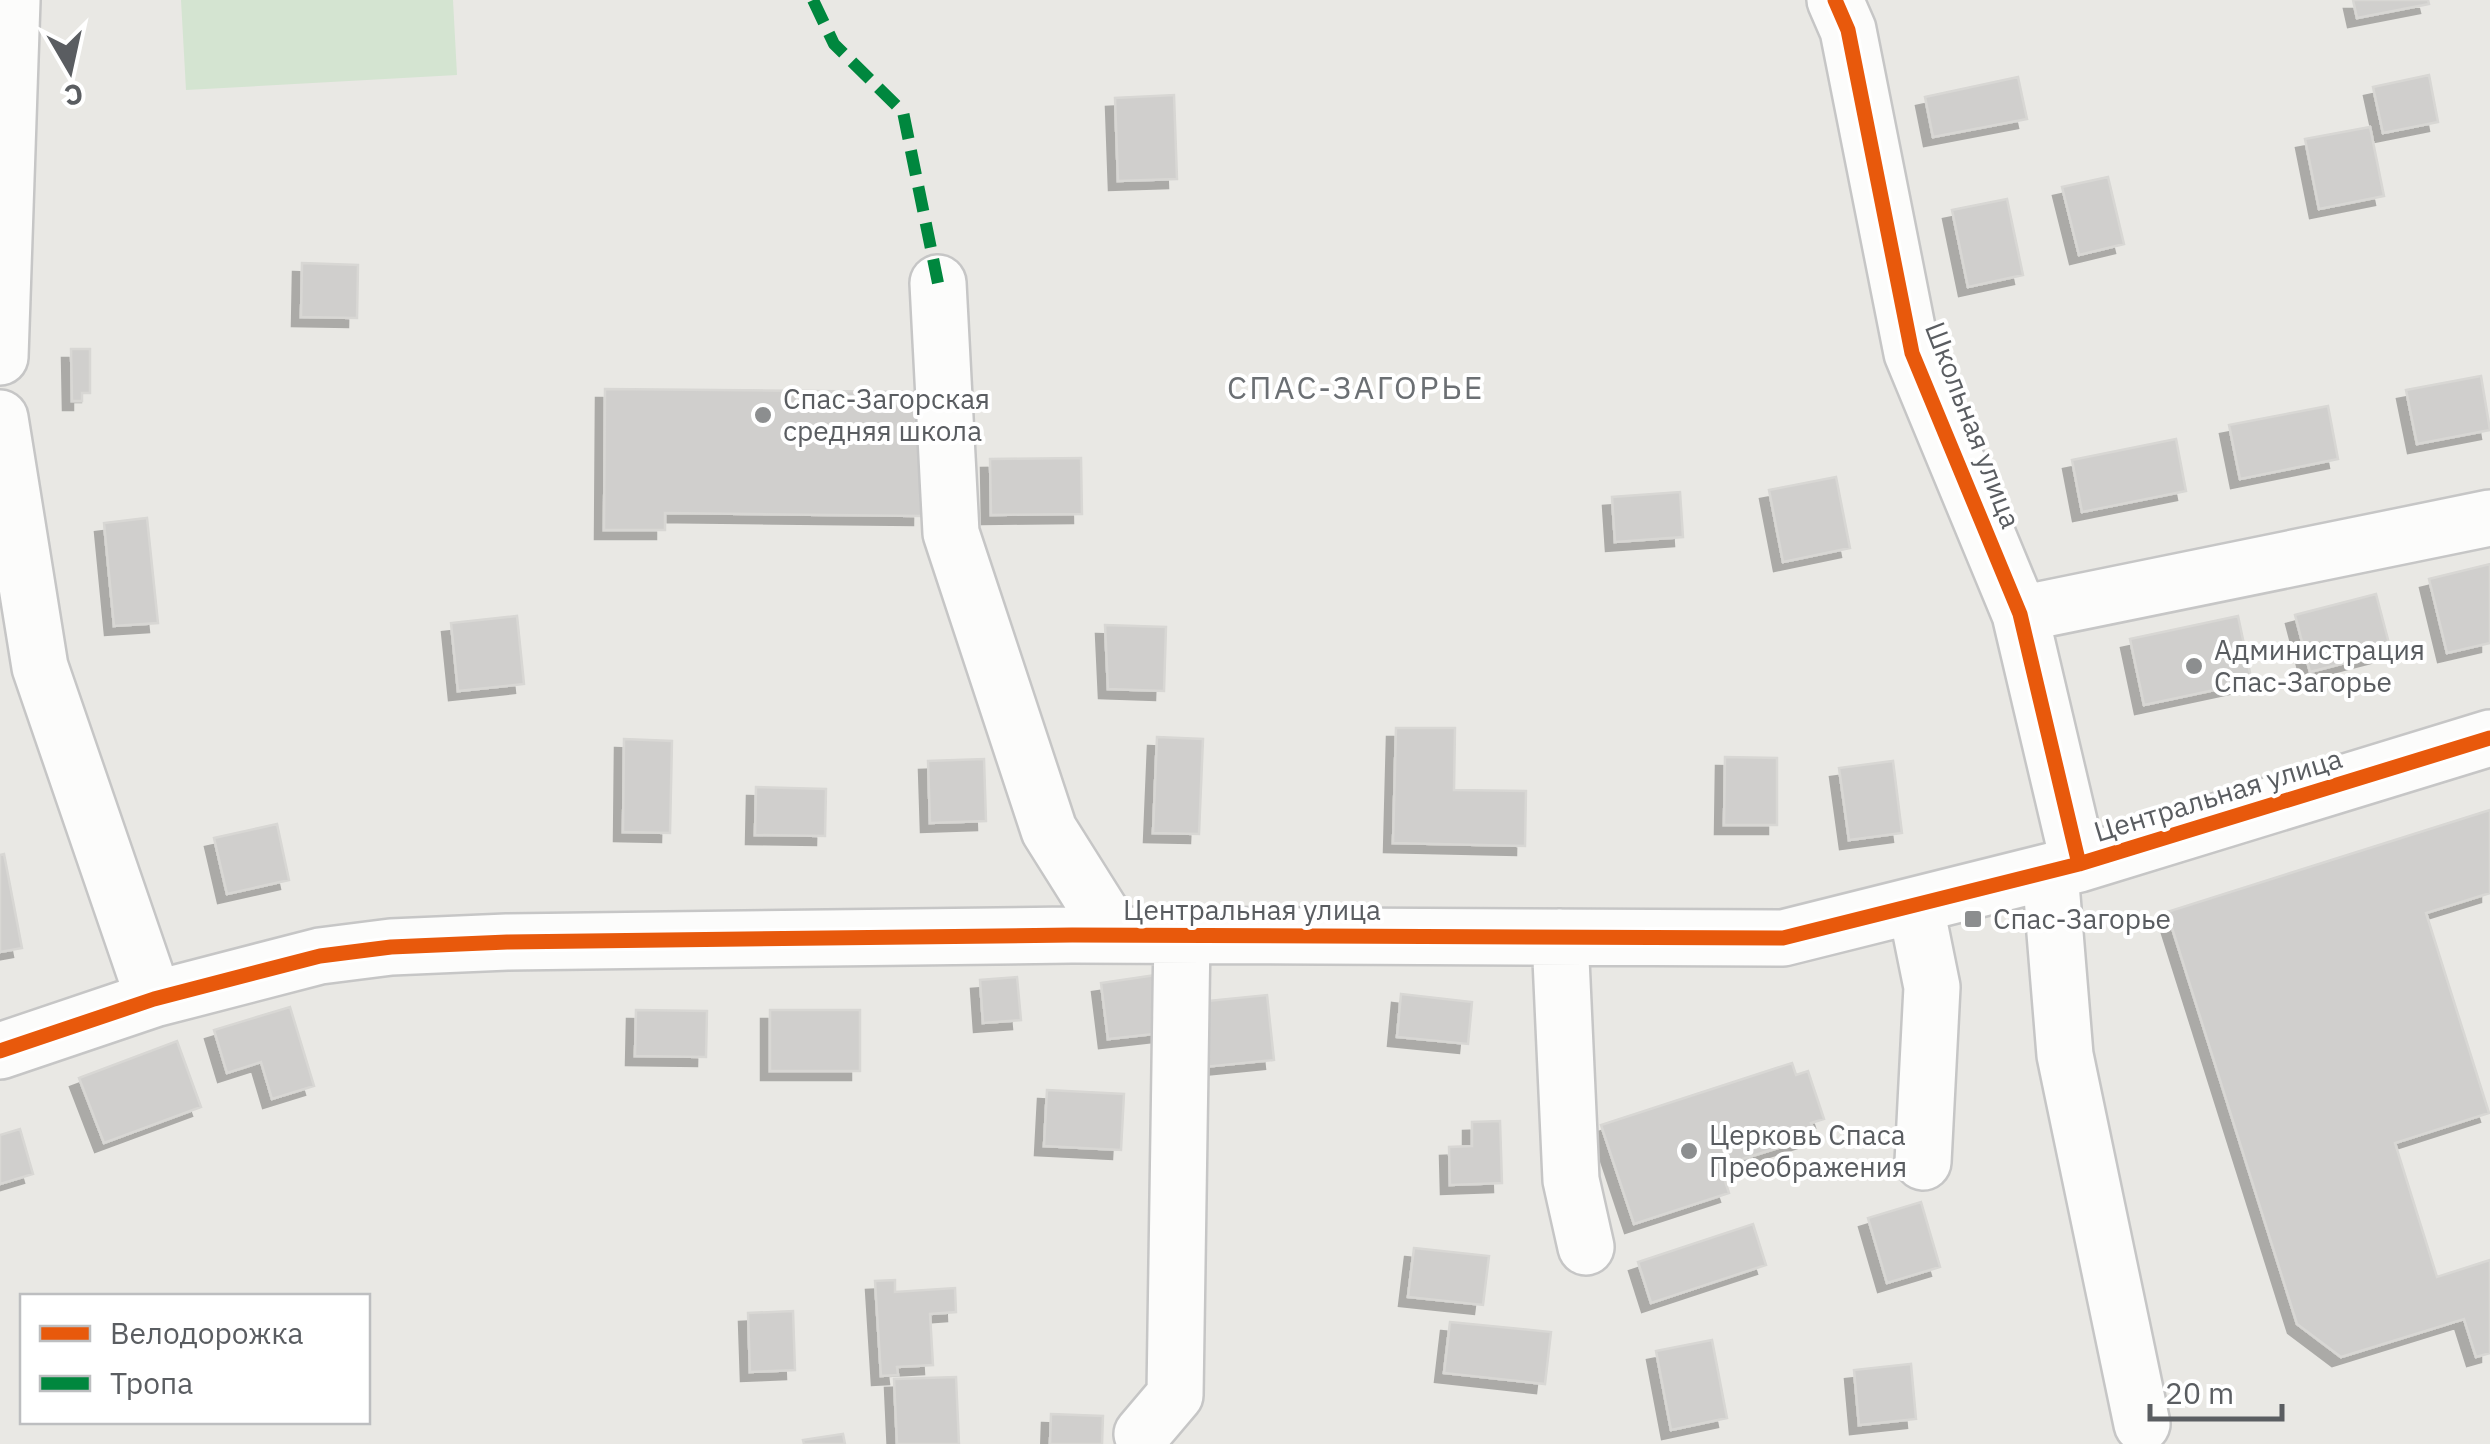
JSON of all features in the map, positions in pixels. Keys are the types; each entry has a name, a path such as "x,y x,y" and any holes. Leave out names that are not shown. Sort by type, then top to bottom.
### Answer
{"street":[{"path":"0,357 12,0"},
{"name":"Школьная улица","path":"1835,0 1848,30 1912,353 2020,614 2065,868 2066,1055 2142,1424"},
{"path":"938,283 950,533 1049,830 1115,935"},
{"path":"0,418 40,667 154,999"},
{"path":"2020,614 2490,518"},
{"name":"Центральная улица","path":"0,1051 154,999 320,956 391,948 506,942 1115,935 1784,938 2065,868 2490,738"},
{"path":"1916,908 1932,987 1923,1162"},
{"path":"1142,1434 1175,1395 1182,935"},
{"path":"1560,937 1571,1180 1586,1247"}],"green space":[{"path":"181,0 453,0 457,75 186,90"}],"building":[{"path":"2353,0 2428,0 2429,4 2357,18"},
{"path":"2429,75 2438,122 2383,133 2373,87"},
{"path":"2018,77 2027,119 1933,137 1925,97"},
{"path":"1174,95 1177,179 1118,181 1115,98"},
{"path":"2370,127 2384,196 2319,209 2305,139"},
{"path":"2108,177 2124,244 2079,255 2062,187"},
{"path":"2007,199 2023,275 1968,287 1952,210"},
{"path":"302,263 358,265 357,318 301,317"},
{"path":"71,349 90,349 90,393 82,393 82,401 72,401"},
{"path":"2481,376 2490,430 2417,444 2406,390"},
{"path":"605,389 923,392 922,516 665,513 665,530 604,530"},
{"path":"2328,406 2338,459 2240,479 2229,425"},
{"path":"2176,439 2186,491 2082,512 2072,460"},
{"path":"1081,458 1082,514 991,515 990,459"},
{"path":"1836,477 1850,548 1783,562 1769,490"},
{"path":"1680,492 1683,537 1615,542 1612,497"},
{"path":"147,518 158,623 114,626 104,523"},
{"path":"2490,564 2490,643 2447,653 2429,579"},
{"path":"2376,594 2391,651 2310,672 2295,615"},
{"path":"517,616 524,684 458,691 451,623"},
{"path":"2238,616 2252,682 2144,705 2130,639"},
{"path":"1105,625 1166,627 1164,691 1108,689"},
{"path":"1396,728 1455,728 1454,790 1526,791 1525,846 1393,843"},
{"path":"1157,737 1203,739 1199,834 1153,833"},
{"path":"624,739 672,741 670,833 623,832"},
{"path":"1725,757 1777,758 1777,825 1724,825"},
{"path":"984,759 986,821 930,823 928,761"},
{"path":"1893,761 1902,833 1849,840 1839,768"},
{"path":"756,787 826,789 825,836 755,835"},
{"path":"2490,810 2490,893 2426,913 2489,1113 2395,1143 2437,1277 2490,1260 2490,1353 2476,1357 2464,1319 2341,1357 2297,1324 2167,912"},
{"path":"277,824 289,880 227,894 214,838"},
{"path":"4,854 22,948 0,952 0,855"},
{"path":"1156,975 1163,1033 1108,1039 1101,983"},
{"path":"1017,977 1021,1020 983,1023 980,980"},
{"path":"1401,994 1472,1002 1468,1044 1397,1037"},
{"path":"1267,995 1274,1060 1204,1067 1197,1002"},
{"path":"290,1007 314,1086 272,1099 261,1062 227,1073 214,1030"},
{"path":"636,1010 707,1011 706,1057 635,1056"},
{"path":"770,1010 860,1010 860,1071 770,1071"},
{"path":"177,1041 201,1107 104,1143 79,1078"},
{"name":"Церковь Спаса Преображения","path":"1792,1063 1796,1075 1808,1071 1824,1119 1811,1123 1816,1136 1720,1166 1729,1193 1634,1224 1601,1125"},
{"path":"1047,1090 1124,1094 1121,1150 1044,1146"},
{"path":"1500,1121 1502,1183 1450,1185 1449,1147 1472,1146 1472,1122"},
{"path":"20,1129 33,1174 0,1184 0,1135"},
{"path":"1921,1202 1940,1267 1887,1283 1868,1218"},
{"path":"1753,1224 1766,1265 1651,1303 1638,1262"},
{"path":"1414,1248 1489,1256 1483,1305 1408,1297"},
{"path":"895,1280 895,1292 955,1288 956,1312 930,1314 933,1365 897,1367 898,1375 881,1376 875,1281"},
{"path":"793,1311 795,1370 750,1372 748,1313"},
{"path":"1450,1322 1551,1332 1545,1384 1444,1373"},
{"path":"1712,1340 1727,1418 1671,1430 1656,1351"},
{"path":"1911,1364 1916,1419 1859,1425 1854,1370"},
{"path":"956,1377 959,1444 897,1444 894,1379"},
{"path":"1051,1414 1103,1416 1102,1444 1050,1444"},
{"path":"843,1434 845,1444 804,1444 803,1440"}],"marked path":[{"path":"813,0 834,44 903,112 938,283"}],"cycle path":[{"path":"1835,0 1848,30 1912,353 2020,614 2079,864"},
{"path":"0,1051 154,999 320,956 391,947 1072,935 1783,938 2079,864 2490,738"}],"place":[{"name":"Спас-Загорская средняя школа","path":"763,415"},
{"name":"Администрация Спас-Загорье","path":"2194,666"},
{"name":"Спас-Загорье","path":"1973,919"},
{"name":"Церковь Спаса Преображения","path":"1689,1151"}],"district":[{"name":"СПАС-ЗАГОРЬЕ","path":"1356,388"}]}
